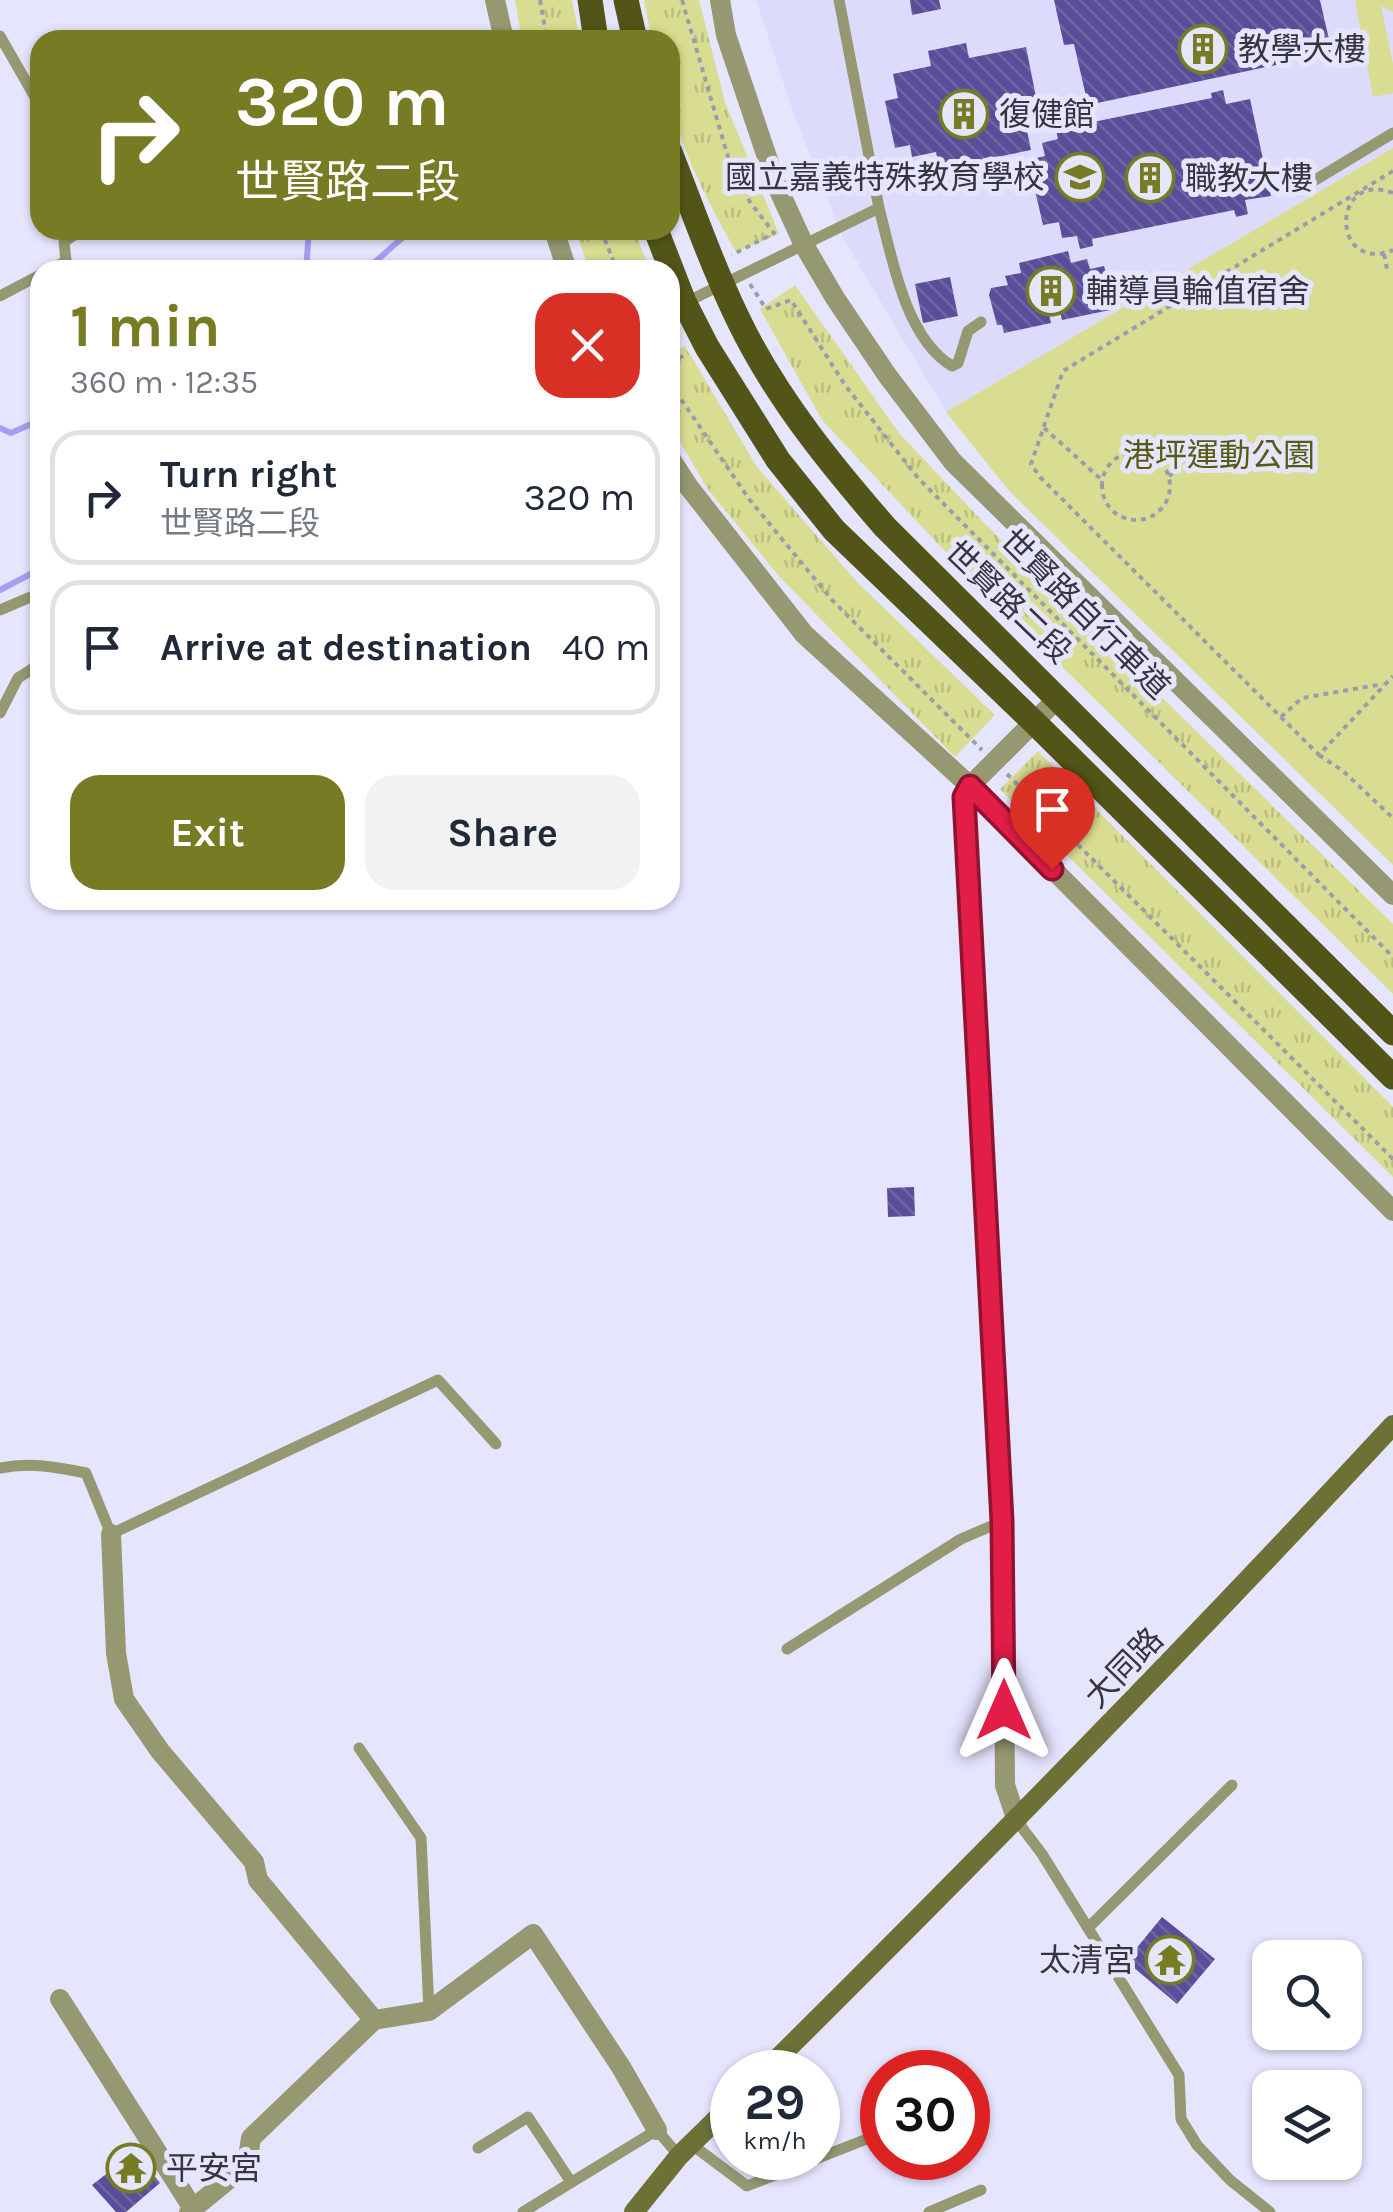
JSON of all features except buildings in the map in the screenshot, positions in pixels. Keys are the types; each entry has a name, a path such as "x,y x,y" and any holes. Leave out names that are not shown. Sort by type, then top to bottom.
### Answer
{"main road":[{"path":"590,0 594,30"},
{"path":"626,0 633,30"},
{"name":"世賢路二段","path":"680,178 721,283 756,351 829,463 885,527 1393,1033"},
{"path":"680,310 778,460 834,530 1393,1078"}],"street":[{"path":"496,0 502,30"},
{"name":"世賢路二段","path":"720,0 726,34 776,184 804,245 887,375 953,462 1393,895"},
{"path":"680,474 804,634 970,786 1393,1210"},
{"path":"1018,1821 1005,1785 1002,1521 964,797 970,786 1059,698"},
{"name":"大同路","path":"786,2050 1018,1821 1393,1425"},
{"path":"111,1534 116,1653 124,1699 160,1751 254,1862 258,1880 374,2020"},
{"path":"60,1999 191,2210 247,2164 251,2138 374,2020 430,2011 533,1934 621,2067 657,2130"},
{"path":"640,2210 685,2150 710,2126"}],"lane":[{"path":"839,0 879,208 906,306 938,358 952,366 958,363 968,331 981,322"},
{"path":"0,36 30,88"},
{"path":"1297,190 1393,133"},
{"path":"680,304 879,208"},
{"path":"0,296 30,280"},
{"path":"0,610 30,597"},
{"path":"0,713 18,678 30,670"},
{"path":"0,1468 43,1466 86,1473 111,1534 438,1380 496,1444"},
{"path":"787,1649 961,1539 1002,1521"},
{"path":"359,1748 421,1838 430,2011"},
{"path":"1088,1928 1232,1786"},
{"path":"1018,1821 1179,2075 1181,2120 1197,2145 1230,2180 1270,2212"},
{"path":"478,2148 528,2117 571,2182"},
{"path":"522,2212 657,2130 747,2186 860,2142"},
{"path":"930,2212 981,2190"}],"path":[{"path":"540,0 545,30"},
{"path":"682,0 728,157 750,202 774,233 732,255"},
{"path":"1393,172 1062,371 1031,464 1319,755 1393,818"},
{"path":"1393,193 1366,191 1350,204 1346,214 1348,236 1354,245 1363,251 1384,254 1393,250"},
{"path":"1384,254 1388,269"},
{"name":"世賢路自行車道","path":"766,309 792,300 846,385 918,478 1393,957"},
{"path":"680,357 695,349"},
{"path":"680,398 749,499 833,601 970,738"},
{"path":"1044,428 1102,480 1106,502 1122,517 1133,520 1154,515 1163,508 1170,487 1169,476 1155,458 1134,452 1113,461 1102,480"},
{"path":"1169,476 1205,450"},
{"path":"1319,755 1393,676"},
{"path":"1281,717 1302,698 1386,683"},
{"path":"1008,775 1393,1159"}],"shaded area":[{"name":"國立嘉義特殊教育學校","path":"756,0 1393,0 1393,148 946,412 843,238 793,112"}],"green space":[{"path":"515,0 572,0 578,30 520,30"},
{"path":"644,0 699,0 725,102 779,234 736,252 680,134 680,30 650,30"},
{"path":"1355,0 1393,0 1393,12 1381,6 1393,64 1393,93 1373,97"},
{"name":"港坪運動公園","path":"1393,148 1393,865 1010,492 946,412"},
{"path":"579,240 638,240 646,260 586,260"},
{"path":"795,285 899,433 984,523 1393,924 1393,994 939,545 822,420 760,309"},
{"path":"685,346 757,467 857,582 995,715 955,757 778,575 707,488 680,442 680,349"},
{"path":"1038,751 1393,1107 1393,1177 1000,789"}],"waterway":[{"path":"307,260 308,240"},
{"path":"377,260 400,240"},
{"path":"0,428 11,433 30,424"},
{"path":"0,590 30,574"}],"place":[{"name":"教學大樓","path":"1203,49"},
{"name":"復健館","path":"964,114"},
{"name":"國立嘉義特殊教育學校","path":"1080,177"},
{"name":"職教大樓","path":"1150,178"},
{"name":"輔導員輪值宿舍","path":"1051,291"},
{"name":"太清宮","path":"1170,1960"},
{"name":"平安宮","path":"131,2168"}],"route":[{"path":"1004,1710 1002,1521 964,797 970,786 1052,869"}]}
